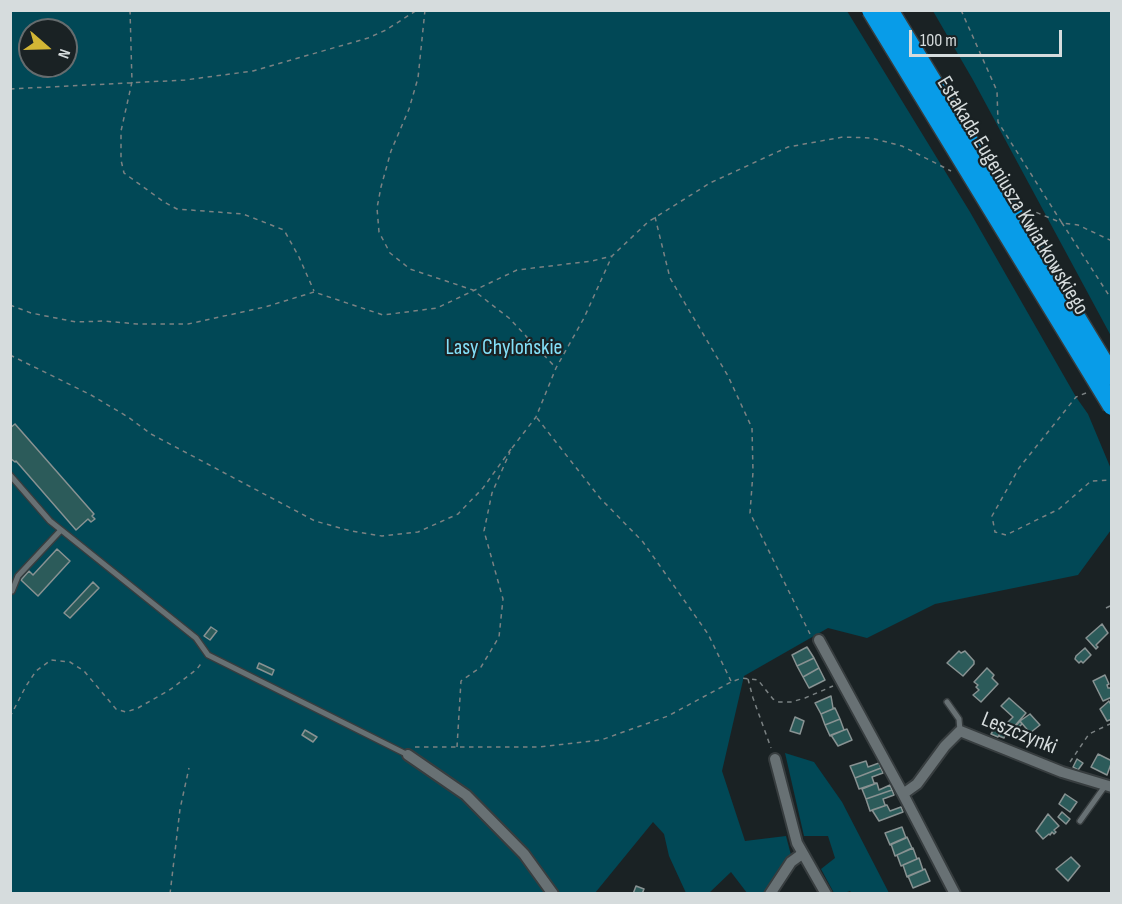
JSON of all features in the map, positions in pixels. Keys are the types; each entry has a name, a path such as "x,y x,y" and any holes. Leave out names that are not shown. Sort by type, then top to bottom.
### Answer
{"highway":[{"name":"Estakada Eugeniusza Kwiatkowskiego","path":"871,10 1112,406"},
{"name":"Estakada Eugeniusza Kwiatkowskiego","path":"889,10 1112,376"}],"street":[{"path":"819,640 955,894"},
{"name":"Leszczynki","path":"903,794 917,784 945,746 960,731 1062,772 1108,787"},
{"path":"408,755 466,795 524,854 554,894"},
{"path":"775,759 797,843 826,894"},
{"path":"771,894 791,862 802,854"}],"lane":[{"path":"10,475 50,521 196,638 208,655 408,755"},
{"path":"12,591 18,576 61,530"},
{"path":"947,702 959,719 960,731"},
{"path":"1080,821 1108,787"}],"path":[{"path":"130,10 132,82 121,131 121,160 124,173 177,209 243,214 284,230 314,291"},
{"path":"10,89 216,77 283,64 368,38 386,30 417,10"},
{"path":"424,10 418,78 409,109 391,151 381,187 377,208 379,232 390,253 410,269 473,290 508,318 556,368"},
{"path":"961,10 997,91 998,122 1112,300"},
{"path":"10,355 91,395 151,434 315,520 351,531 382,536 418,532 458,514 483,488 536,417 556,368 584,318 612,256 656,217 710,183 788,147 843,137 871,138 902,146 955,173"},
{"path":"1025,207 1062,223 1078,225 1112,241"},
{"path":"656,217 670,278 728,376 752,428 753,472 750,513 812,636 816,636 819,640"},
{"path":"10,304 41,315 76,322 188,324 265,307 314,291 383,315 437,308 517,270 592,261 612,256"},
{"path":"1087,393 1076,397 1019,468 992,516 995,532 1006,535 1059,509 1091,481 1112,480"},
{"path":"536,417 600,498 643,542 708,634 731,682"},
{"path":"457,747 461,681 481,667 499,637 503,599 484,531 492,493 511,449"},
{"path":"1107,608 1112,605"},
{"path":"10,717 36,671 51,660 70,662 84,672 116,709 126,711 138,708 171,689 196,669 208,655"},
{"path":"748,678 775,759"},
{"path":"408,755 415,747 538,747 601,740 668,716 731,682 748,678 758,680 773,699 779,702 791,702 805,698 842,682"},
{"path":"1062,772 1089,734 1112,723"},
{"path":"170,894 180,809 189,768"}],"green space":[{"name":"Lasy Chylońskie","path":"10,11 847,11 970,212 1088,414 1111,469 1111,530 1078,575 935,604 867,638 828,628 744,676 722,771 745,841 786,836 791,855 765,893 747,893 731,872 709,893 686,893 669,856 664,834 653,822 595,893 559,892 557,894 11,893"},
{"path":"933,11 1111,11 1111,336 973,80"},
{"path":"785,753 814,762 842,802 889,893 852,893 850,891 834,893 821,869 835,858 828,836 804,836"}],"building":[{"path":"15,424 94,514 92,516 95,519 91,522 88,519 76,530 16,461 10,458 10,428"},
{"path":"57,549 70,561 38,596 21,580 29,571 33,575"},
{"path":"93,582 99,588 70,618 64,613"},
{"path":"1102,624 1108,633 1096,645 1098,647 1096,649 1086,638"},
{"path":"211,627 217,631 210,640 204,636"},
{"path":"807,647 814,658 797,666 792,655"},
{"path":"1085,648 1091,655 1083,663 1081,661 1079,663 1075,659 1076,656"},
{"path":"959,651 961,653 965,651 974,661 963,676 947,663"},
{"path":"814,658 819,668 803,677 797,666"},
{"path":"259,663 274,670 272,675 257,668"},
{"path":"819,668 825,680 809,688 803,677"},
{"path":"987,668 994,675 992,678 998,684 981,702 973,695 979,690 976,687 978,685 974,682"},
{"path":"1105,675 1109,684 1108,688 1112,688 1112,697 1103,701 1093,681"},
{"path":"831,696 833,708 835,708 821,714 815,703"},
{"path":"1009,698 1026,713 1013,728 1007,723 1013,717 1001,706"},
{"path":"1109,701 1112,707 1112,719 1107,721 1100,709"},
{"path":"835,708 840,719 825,725 821,714"},
{"path":"1030,714 1040,725 1030,733 1020,721"},
{"path":"795,717 804,721 800,734 790,731"},
{"path":"840,719 844,730 830,736 825,725"},
{"path":"1020,721 1022,724 1018,728 1021,731 1018,733 1013,729"},
{"path":"1002,728 1007,730 1004,738 999,736"},
{"path":"847,729 852,740 838,746 831,735"},
{"path":"994,729 1001,731 998,737 991,734"},
{"path":"305,730 317,737 313,742 302,735"},
{"path":"1098,754 1112,761 1107,775 1091,767"},
{"path":"1077,759 1083,763 1078,770 1073,767"},
{"path":"866,761 868,767 879,763 881,768 855,778 850,766"},
{"path":"881,768 883,773 872,777 874,783 877,783 859,789 855,778"},
{"path":"877,783 879,790 890,785 892,790 866,799 862,789"},
{"path":"892,790 894,795 883,799 887,805 870,811 866,799"},
{"path":"1065,794 1077,802 1070,812 1059,804"},
{"path":"887,805 890,811 901,807 903,812 879,821 872,810"},
{"path":"1062,812 1070,819 1066,824 1058,817"},
{"path":"1048,814 1059,826 1054,830 1056,832 1054,834 1052,832 1043,839 1036,831"},
{"path":"902,827 906,838 890,845 885,833"},
{"path":"907,837 912,848 895,856 891,844"},
{"path":"913,848 917,859 901,866 897,855"},
{"path":"1071,857 1080,866 1068,881 1056,869"},
{"path":"919,858 923,870 907,877 903,865"},
{"path":"925,869 930,881 913,888 908,876"},
{"path":"636,886 644,889 642,894 633,894"}]}
